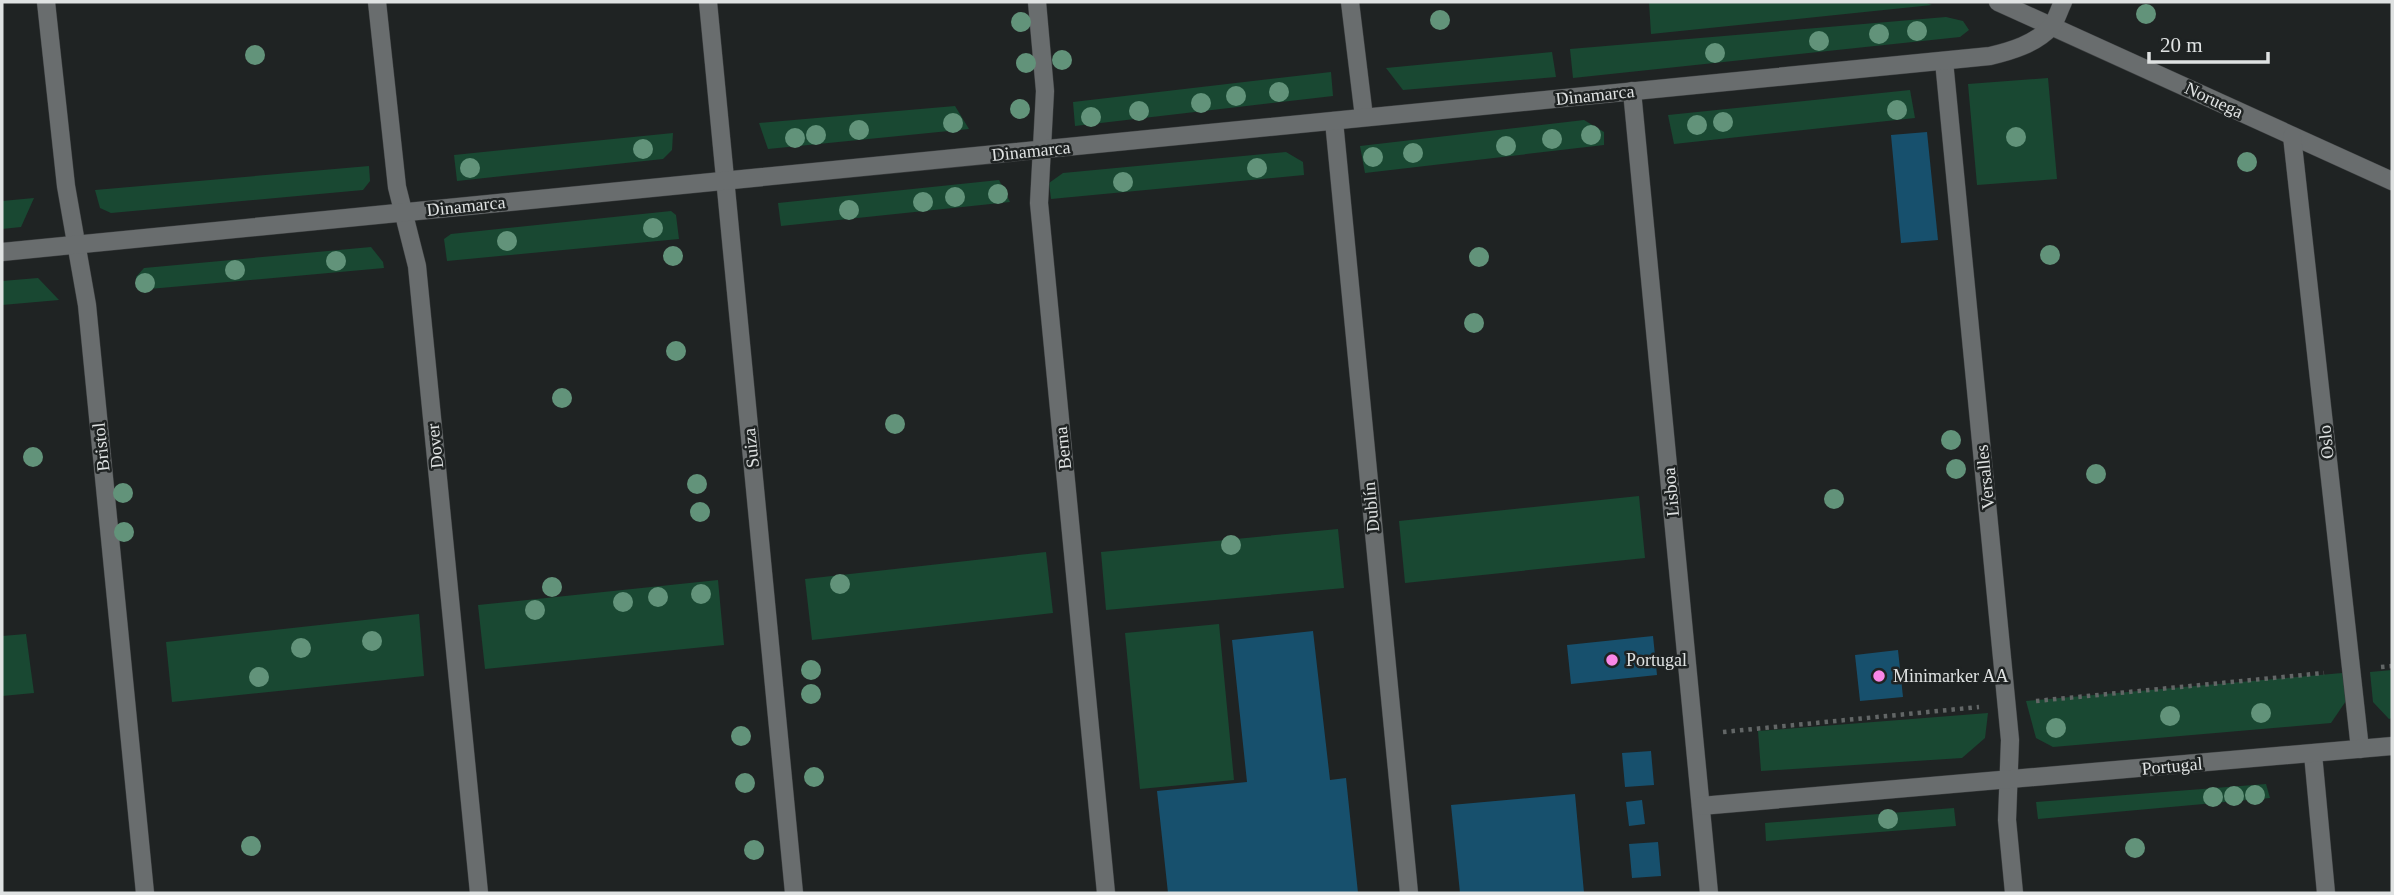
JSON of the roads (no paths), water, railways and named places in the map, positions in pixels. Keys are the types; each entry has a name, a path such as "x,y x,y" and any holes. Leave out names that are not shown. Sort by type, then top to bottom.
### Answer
{"street":[{"name":"Bristol","path":"46,2 66,186 87,305 145,893"},
{"name":"Dover","path":"377,2 397,187 417,266 479,893"},
{"name":"Suiza","path":"708,2 794,893"},
{"name":"Berna","path":"1037,2 1045,91 1039,203 1106,893"},
{"path":"1350,2 1364,117"},
{"name":"Noruega","path":"1998,2 2392,181"},
{"path":"2052,26 2063,2"},
{"name":"Dinamarca","path":"2,252 1944,61 2006,52 2037,38 2052,26"},
{"name":"Versalles","path":"1944,61 2007,704 2010,740 2007,820 2014,893"},
{"name":"Lisboa","path":"1632,91 1709,893"},
{"name":"Dublín","path":"1334,121 1409,893"},
{"name":"Oslo","path":"2292,136 2360,749"},
{"name":"Portugal","path":"1701,806 2392,746"},
{"path":"2313,754 2326,893"}],"place":[{"name":"Portugal","path":"1612,660"},
{"name":"Minimarker AA","path":"1879,676"}]}
